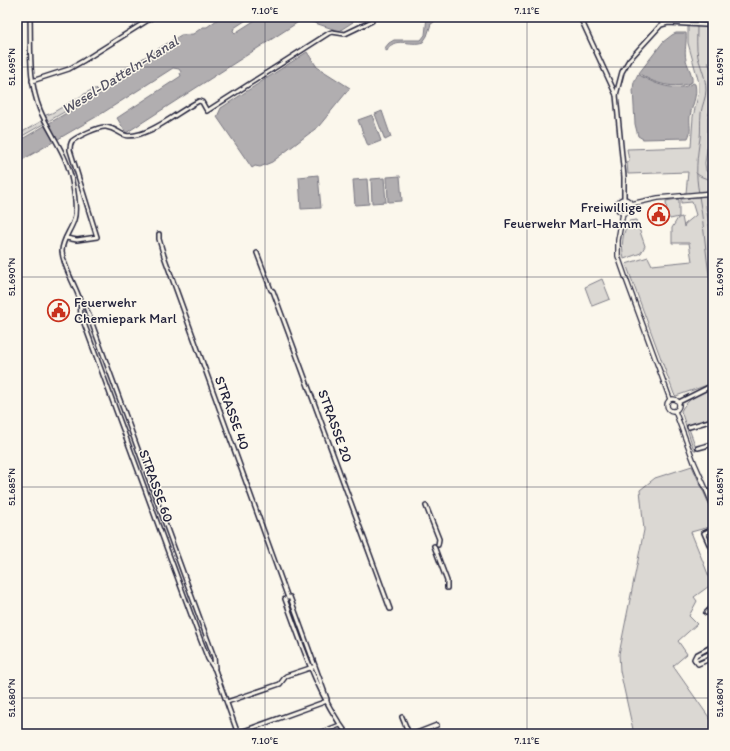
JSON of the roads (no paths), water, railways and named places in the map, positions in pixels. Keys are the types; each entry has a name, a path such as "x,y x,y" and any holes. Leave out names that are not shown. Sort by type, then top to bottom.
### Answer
{"main road":[{"path":"623,213 619,210 618,206 620,202 624,200 631,204 658,198 713,193"},
{"path":"623,213 629,211 631,204"},
{"path":"623,213 618,240 618,256 670,399"},
{"path":"670,399 675,399 679,402 679,406 676,411 694,462 713,505"},
{"path":"670,399 667,402 667,407 671,411 676,411"}],"street":[{"path":"30,17 32,81 34,94 40,111 62,152 72,180 75,209 74,221 66,238 77,240 97,237 70,150 71,143 73,141 101,127 110,128 127,136 142,133 156,127 198,101 202,102 208,111 329,33 345,34 372,21 370,17"},
{"path":"32,81 74,67 152,17"},
{"path":"580,17 616,95 624,177 624,200"},
{"path":"616,95 621,76 629,60 660,25 668,23 701,25 713,22"},
{"name":"STRASSE 40","path":"159,234 164,256 320,686 340,725 347,734"},
{"name":"STRASSE 60","path":"66,238 62,249 80,301 81,315 208,659 215,670 234,723 240,733"},
{"name":"STRASSE 20","path":"257,253 271,290 273,291 390,609"},
{"path":"80,301 86,307 92,322 214,657 215,670"},
{"path":"679,402 713,385"},
{"path":"689,427 713,420"},
{"path":"698,448 713,444"},
{"path":"426,506 438,539 438,545"},
{"path":"713,529 704,532 713,553"},
{"path":"434,546 448,581 447,588"},
{"path":"706,613 713,606"},
{"path":"695,660 699,664 712,659 712,646"},
{"path":"695,660 696,655 712,646"},
{"path":"695,660 711,653"},
{"path":"227,702 280,684 286,676 313,667"},
{"path":"240,733 327,701"},
{"path":"402,717 409,734"},
{"path":"317,734 340,725"},
{"path":"414,734 437,725"}],"water":[{"name":"Wesel-Datteln-Kanal","path":"221,17 251,17 234,28 233,31 235,33 260,17 351,17 353,22 339,31 303,19 126,133 117,118 181,76 179,69 173,68 101,114 17,163 17,142 99,94 114,76 181,35 193,34 203,27 207,27"},
{"path":"427,17 436,17 434,22 431,24 427,36 423,42 398,42 390,46 387,51 384,49 394,40 421,40 425,35"},
{"path":"676,33 686,33 685,56 692,82 679,86 665,85 651,80 639,73 663,42"},
{"path":"307,52 317,67 350,88 319,126 272,162 260,167 255,166 252,168 217,117 221,108"},
{"path":"638,74 665,86 680,87 693,83 695,84 695,96 690,116 690,130 688,138 643,139 638,136 635,124 633,89 634,82"},
{"path":"382,111 391,137 385,140 375,114"},
{"path":"372,115 381,141 368,146 358,120"},
{"path":"318,175 321,208 301,209 299,177"},
{"path":"400,176 402,201 388,202 387,177"},
{"path":"384,178 386,202 372,203 371,179"},
{"path":"367,179 369,204 355,205 353,180"}],"waterway":[{"path":"698,17 698,23"},
{"path":"697,26 697,53 706,86 701,113 697,159 699,193"},
{"path":"696,173 713,181"},
{"path":"699,196 713,298"}],"place":[{"name":"Freiwillige Feuerwehr Marl-Hamm","path":"658,215"},
{"name":"Feuerwehr Chemiepark Marl","path":"59,310"}]}
